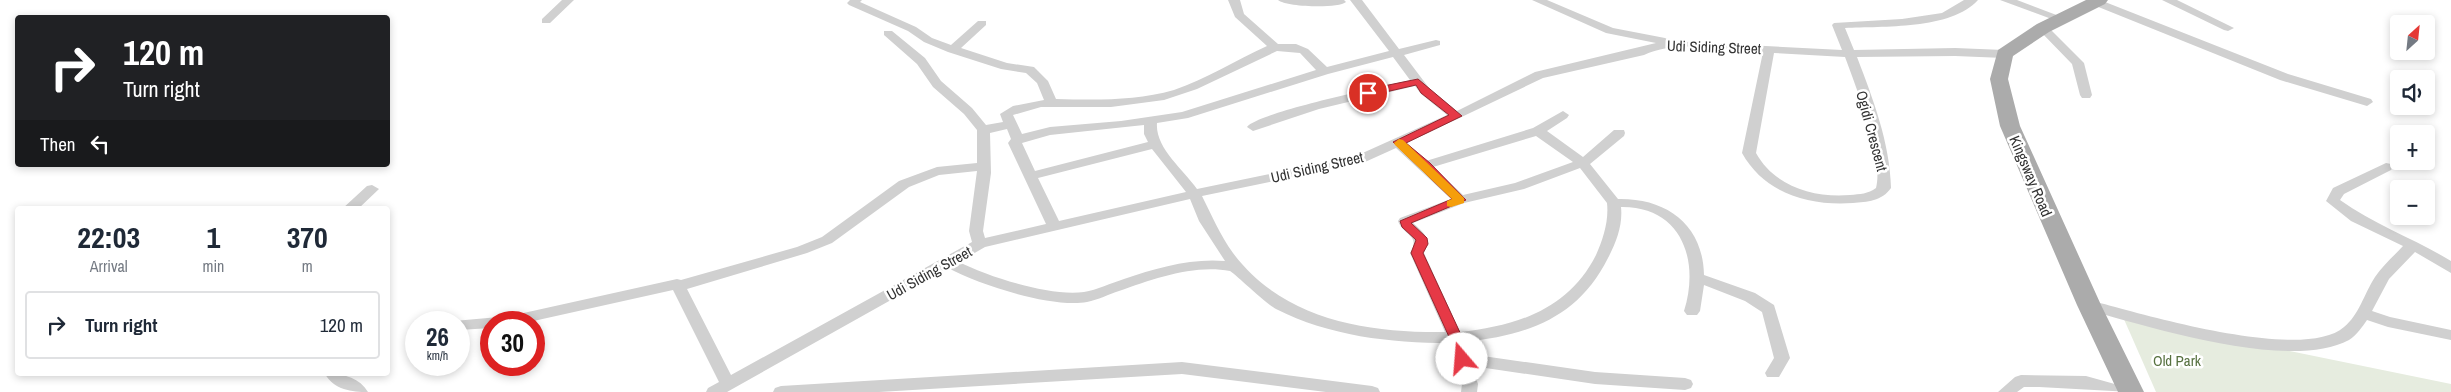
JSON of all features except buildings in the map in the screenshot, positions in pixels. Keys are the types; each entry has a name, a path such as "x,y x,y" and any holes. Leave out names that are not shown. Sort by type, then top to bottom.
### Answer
{"main road":[{"path":"2004,54 2052,24 2097,1"},
{"name":"Kingsway Road","path":"2004,54 1999,79 2010,126 2089,305 2131,392"}],"street":[{"path":"546,21 568,0"},
{"path":"856,0 853,3 912,29 928,40 952,50 1005,66 1030,70 1042,81 1051,102"},
{"path":"1234,0 1239,15 1275,47"},
{"path":"1284,0 1309,3 1355,1 1425,91 1456,116"},
{"path":"1538,0 1610,31 1678,43"},
{"path":"1850,54 1838,25 1902,22 1945,16 1972,0"},
{"path":"2006,0 2052,24 2078,63 2086,95"},
{"path":"2168,0 2228,28"},
{"path":"2097,1 2194,43 2284,77 2367,102"},
{"path":"952,50 982,23"},
{"path":"888,33 921,61 937,84 968,110 983,130 984,166 976,231 980,244"},
{"path":"1054,226 1015,143 1018,139 1050,131 1184,116 1324,71 1436,43"},
{"name":"Udi Siding Street","path":"721,388 980,244 1194,194 1360,159 1456,116 1539,75 1640,52 1651,47 1678,43 1850,54 1955,52 2004,54"},
{"path":"2194,43 2268,63"},
{"path":"1018,139 1006,114 1008,113 1051,102 1104,104 1164,96 1207,80 1275,47 1296,48 1304,51 1324,71"},
{"name":"Ogidi Crescent","path":"1769,49 1750,153 1756,166 1768,175 1799,194 1818,199 1858,199 1874,196 1884,188 1885,179 1880,150 1850,54"},
{"path":"1253,127 1286,114 1334,100 1418,82"},
{"path":"1426,165 1538,131 1563,115"},
{"path":"1151,121 1150,134 1194,194 1206,221 1237,267 1251,284 1270,298 1309,317 1337,326 1373,333 1456,339 1504,332 1553,313 1575,295 1592,275 1605,252 1612,227 1614,203 1583,163 1538,131"},
{"path":"983,130 1012,124"},
{"path":"1469,392 1470,384 1456,339 1417,253 1422,244 1422,238 1405,221 1460,200 1519,186 1583,163 1619,133"},
{"path":"1398,142 1426,165 1460,200"},
{"path":"1032,176 1157,144"},
{"path":"470,324 510,321 567,310 674,284 679,286 802,250 826,240 904,184 937,171 984,166"},
{"path":"2386,167 2338,190 2333,201 2356,218 2423,250 2451,268"},
{"path":"353,206 372,189"},
{"path":"1614,203 1644,205 1670,217 1687,235 1695,263 1698,290 1692,311"},
{"path":"2089,305 2231,339 2292,344 2326,343 2342,337 2353,328 2382,278 2412,246"},
{"path":"948,262 962,270 1029,290 1076,298 1086,297 1144,277 1203,264 1237,267"},
{"path":"1696,277 1750,296 1769,309 1782,358 1773,372"},
{"path":"679,286 721,388"},
{"path":"2362,314 2388,322 2451,335"},
{"path":"1462,359 1595,378 1685,384"},
{"path":"781,392 1182,368 1372,392"},
{"path":"336,376 360,392"},
{"path":"2006,392 2021,381 2039,381 2086,382 2123,392"}],"green space":[{"name":"Old Park","path":"2123,317 2451,384 2451,392 2156,392"}],"slow traffic":[{"path":"1399,143 1426,165 1460,200 1451,203"}],"route":[{"path":"1368,93 1418,82 1429,95 1456,116 1398,142 1426,165 1460,200 1405,221 1422,238 1422,244 1417,253 1443,314 1456,339 1462,359"}]}
